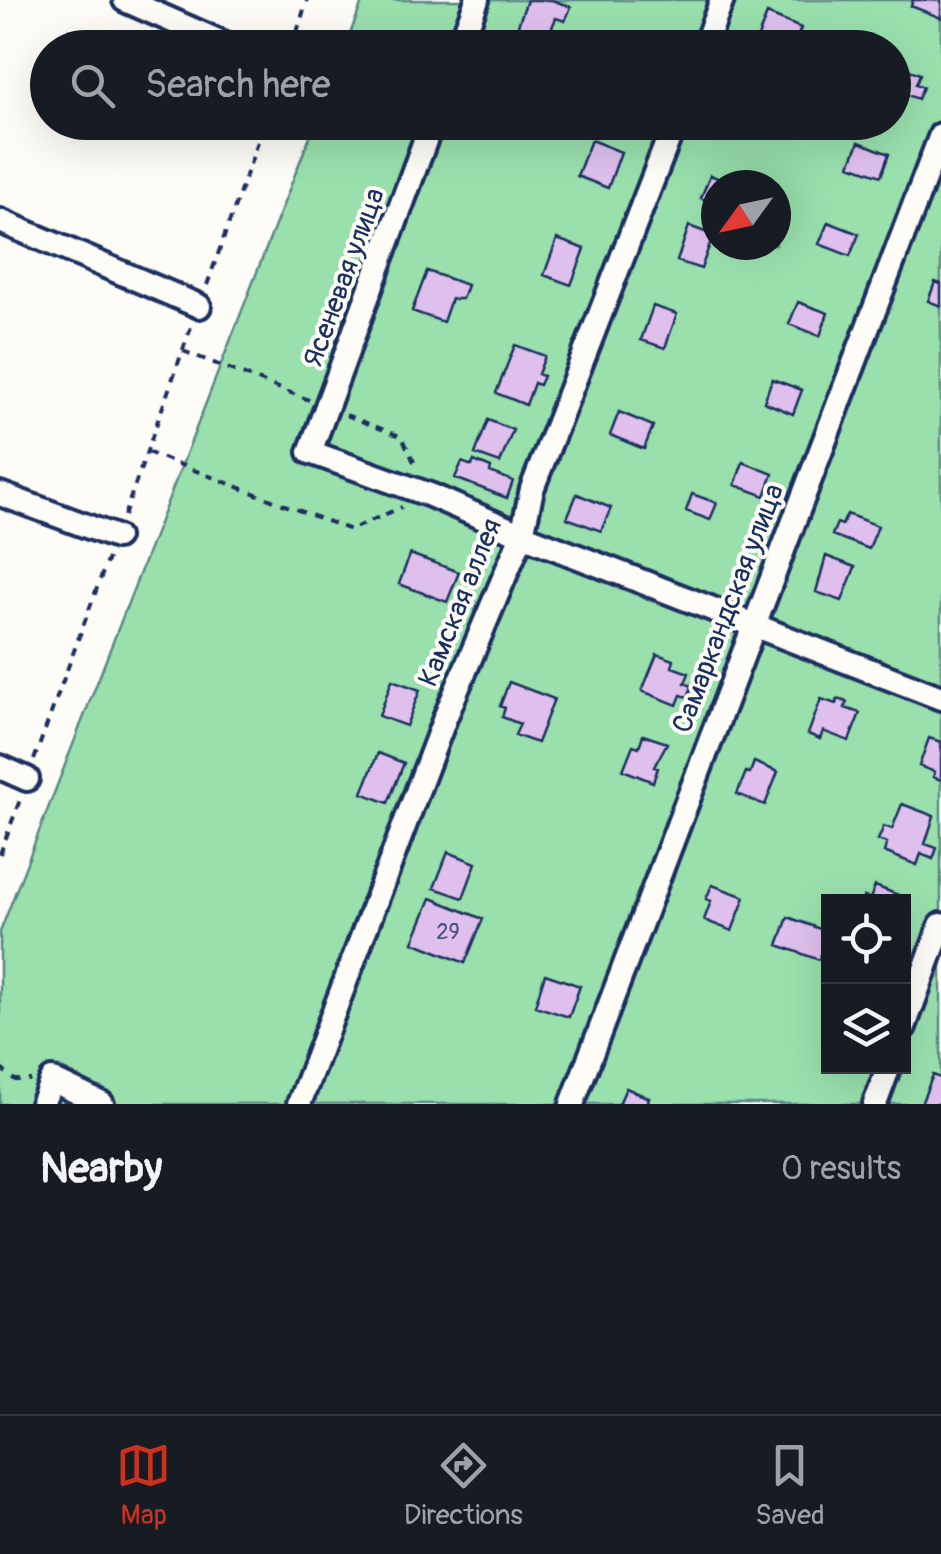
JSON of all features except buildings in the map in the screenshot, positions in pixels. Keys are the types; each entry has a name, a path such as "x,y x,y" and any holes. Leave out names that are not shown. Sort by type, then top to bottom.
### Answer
{"street":[{"path":"125,0 193,30"},
{"path":"466,30 477,0"},
{"path":"711,30 722,0"},
{"name":"Самаркандская улица","path":"572,1104 941,135"},
{"name":"Ясеневая улица","path":"425,140 310,452 430,495"},
{"name":"Камская аллея","path":"299,1104 445,718 522,535 532,489 667,140"},
{"path":"0,221 199,306"},
{"path":"0,494 116,537"},
{"path":"430,495 522,535 941,698"},
{"path":"0,768 26,779"},
{"path":"911,1008 941,925"},
{"path":"875,1104 886,1074"},
{"path":"42,1104 52,1080 102,1104"}],"path":[{"path":"298,30 308,0"},
{"path":"0,854 259,140"},
{"path":"146,452 350,530 430,495"},
{"path":"0,1068 16,1080 52,1080"}],"green space":[{"path":"363,0 941,0 941,1104 0,1104 0,932 308,140 911,140 911,30 352,30"}]}
